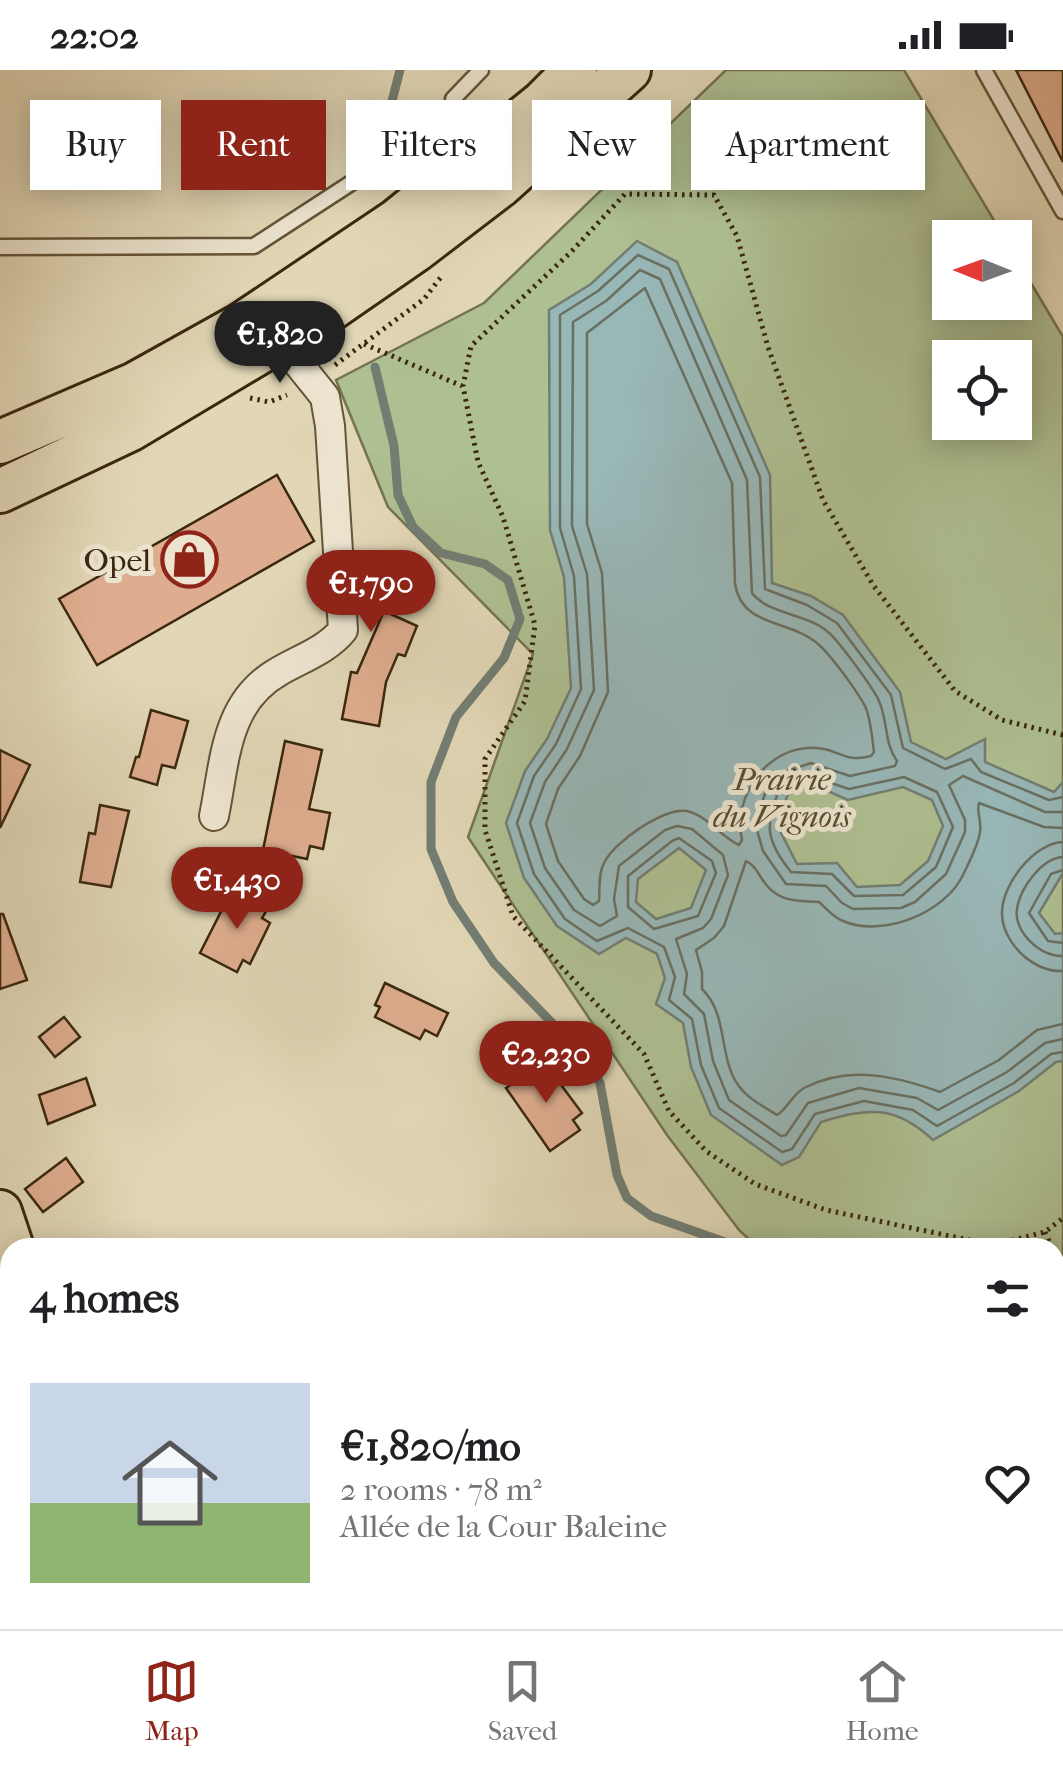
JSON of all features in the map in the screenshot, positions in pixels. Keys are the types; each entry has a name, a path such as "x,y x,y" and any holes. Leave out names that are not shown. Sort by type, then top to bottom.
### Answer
{"main road":[{"path":"0,442 135,384 241,324 396,220 542,103 576,70"},
{"path":"0,491 131,429 280,341 416,250 502,185 629,70"},
{"path":"0,1212 9,1238"}],"street":[{"path":"214,816 234,718 252,690 334,641 342,630 330,426 324,397 280,341"}],"lane":[{"path":"453,98 481,70"},
{"path":"984,70 1063,211"},
{"path":"0,247 254,246 346,186"}],"path":[{"path":"956,1238 826,1210 755,1184 706,1152 669,1111 644,1054 514,916 485,830 484,759 524,701 535,625 504,517 478,462 462,386 470,346 571,252 625,194 714,195 737,236 768,347 822,500 874,586 955,690 1002,720 1063,735"},
{"path":"364,344 462,386"},
{"path":"1023,1238 1046,1232 1063,1218"},
{"path":"1046,1232 1048,1238"}],"green space":[{"name":"Prairie du Vignois","path":"726,70 904,70 922,100 695,100"},
{"name":"Prairie du Vignois","path":"691,104 691,190 925,190 925,105 994,220 932,220 932,320 1032,320 1032,285 1063,337 1063,1238 747,1238 739,1230 667,1135 468,837 533,654 388,507 336,380 484,303 601,190 671,190 671,123"}],"water":[{"path":"637,241 677,262 770,475 772,583 811,596 843,615 900,692 911,742 946,759 985,739 985,762 1054,792 1063,782 1063,873 1039,913 1055,934 1063,933 1063,1061 933,1140 893,1115 853,1114 821,1122 799,1157 782,1165 711,1115 691,1067 683,1023 656,1004 665,978 657,954 626,938 599,954 557,926 524,878 506,823 525,771 547,739 571,688 564,577 550,530 549,310 591,284","holes":["814,785 848,800 903,787 932,800 943,826 928,861 900,885 857,887 837,863 797,864 777,825 788,794","679,848 706,870 691,908 656,919 636,902 638,879"]}],"building":[{"path":"1016,70 1063,70 1063,162"},
{"path":"277,475 314,541 97,665 59,599"},
{"path":"384,611 417,626 405,656 398,654 386,682 379,726 342,719 351,672 357,673"},
{"path":"151,710 188,721 175,768 162,765 157,785 130,777"},
{"path":"285,741 322,750 309,809 330,813 323,849 310,846 307,859 263,850"},
{"path":"0,750 30,765 0,828"},
{"path":"100,805 129,811 111,887 80,882 89,833 95,834"},
{"path":"232,890 268,908 262,918 270,923 250,964 243,960 237,972 200,953"},
{"path":"0,914 27,980 0,989"},
{"path":"385,983 448,1013 437,1036 425,1030 420,1039 375,1017 380,1007 375,1005"},
{"path":"64,1017 80,1037 55,1057 39,1037"},
{"path":"544,1062 582,1113 573,1120 580,1130 550,1151 506,1088"},
{"path":"86,1078 95,1105 48,1124 39,1095"},
{"path":"66,1158 83,1182 43,1212 25,1189"}],"waterway":[{"path":"392,100 400,70"},
{"path":"375,367 394,446 398,495 413,527 441,553 485,564 508,580 520,619 504,658 456,717 431,782 431,849 453,902 494,963 584,1056 600,1083 617,1175 627,1198 651,1216 714,1238"}],"place":[{"name":"Opel","path":"190,560"}]}
